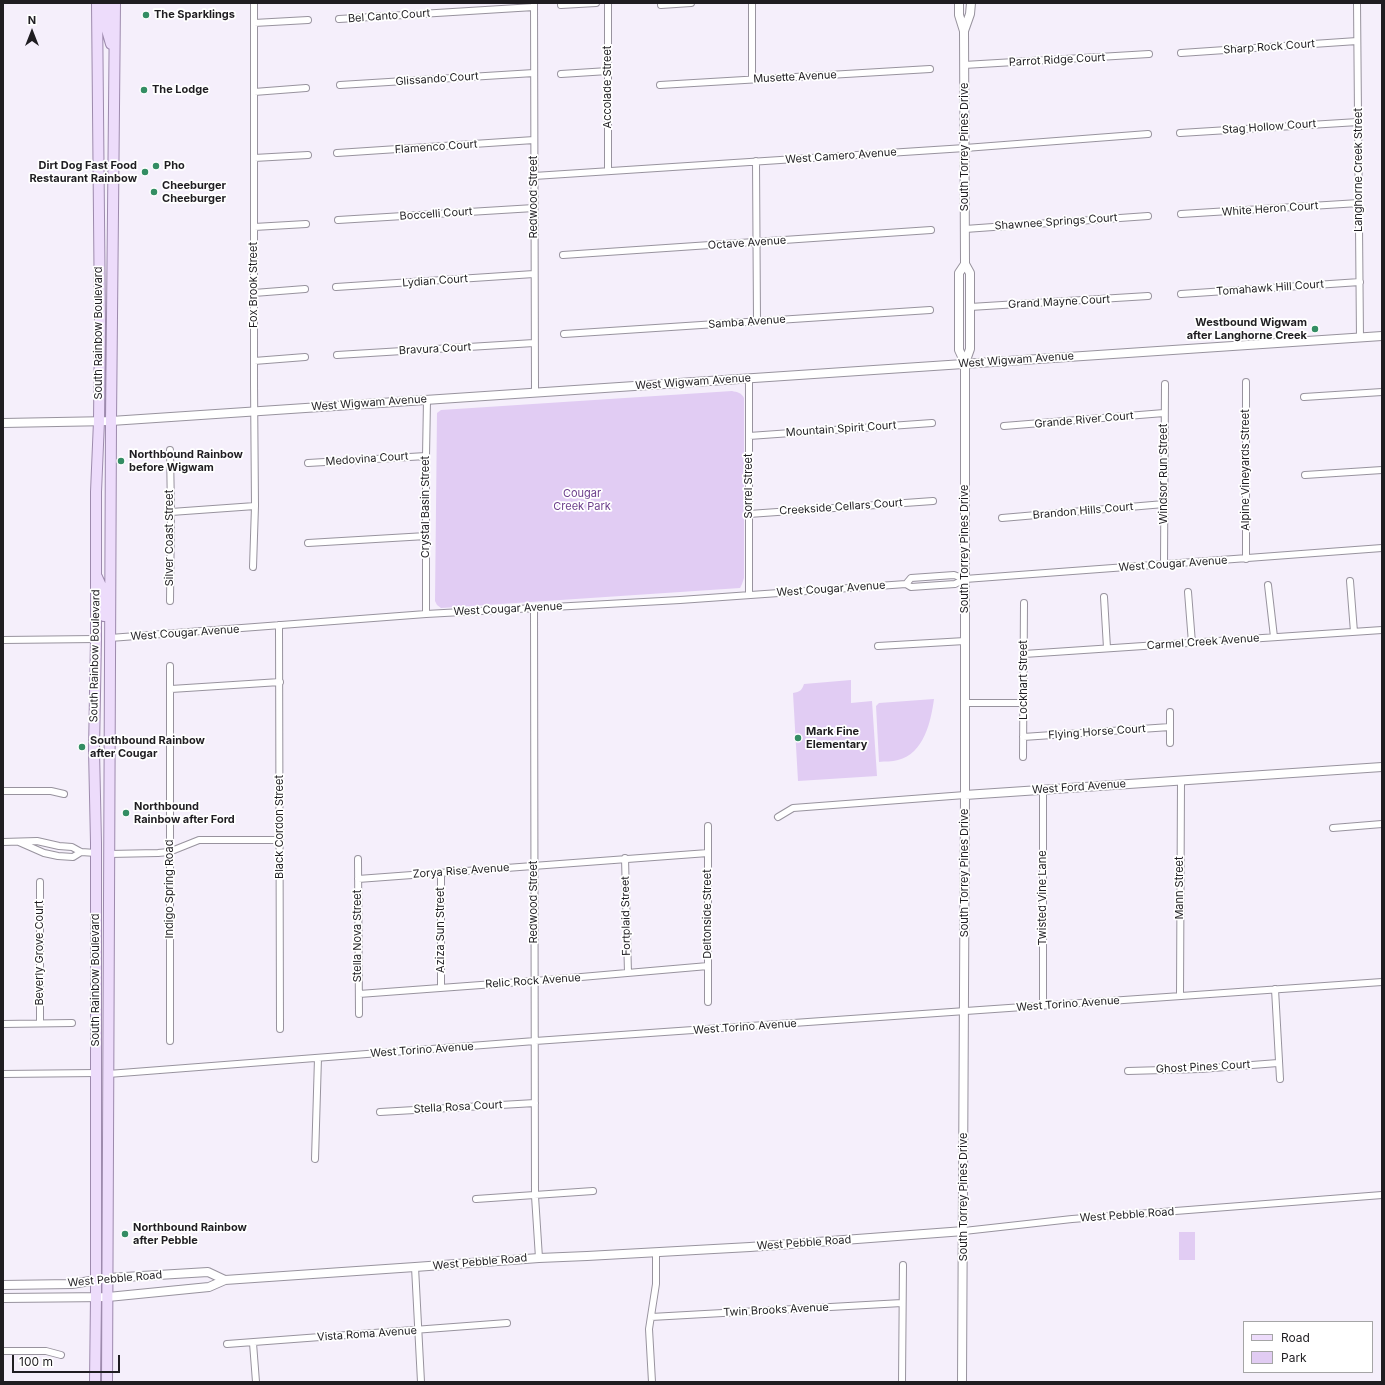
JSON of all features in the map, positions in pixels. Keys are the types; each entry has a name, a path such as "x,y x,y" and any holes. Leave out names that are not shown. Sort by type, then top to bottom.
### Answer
{"main road":[{"name":"South Rainbow Boulevard","path":"95,1382 96,853 94,750 96,492 99,421 100,324 97,3"},
{"path":"104,3 105,23 114,54"},
{"name":"South Rainbow Boulevard","path":"107,1382 112,199 115,3"},
{"path":"99,130 104,166 104,184 112,199"},
{"path":"100,212 104,218 105,244 112,271"},
{"path":"96,574 103,590 105,633 110,638"},
{"path":"96,639 103,653 104,698 110,708"},
{"path":"95,798 102,813 104,846 109,854"},
{"path":"96,853 102,863 103,896 109,919"},
{"path":"96,1028 102,1038 103,1060 108,1074"},
{"path":"96,1072 103,1095 103,1128 108,1145"}],"street":[{"name":"Fox Brook Street","path":"253,567 255,506 254,3"},
{"path":"561,5 596,3"},
{"name":"Accolade Street","path":"608,3 608,172"},
{"path":"661,5 691,3"},
{"path":"752,3 752,80"},
{"name":"South Torrey Pines Drive","path":"959,3 959,14 964,31 965,264 970,273 970,349 965,363 964,1231 962,1382"},
{"name":"South Torrey Pines Drive","path":"964,31 970,14 970,3"},
{"name":"Langhorne Creek Street","path":"1357,3 1360,338"},
{"name":"Bel Canto Court","path":"339,20 534,5"},
{"name":"Redwood Street","path":"534,5 534,392"},
{"path":"254,23 308,20"},
{"name":"Sharp Rock Court","path":"1181,53 1357,41"},
{"name":"Parrot Ridge Court","path":"964,65 1149,54"},
{"name":"Musette Avenue","path":"660,85 930,69"},
{"path":"561,74 608,71"},
{"name":"Glissando Court","path":"340,85 534,73"},
{"path":"254,92 306,88"},
{"name":"Stag Hollow Court","path":"1180,133 1358,122"},
{"name":"West Camero Avenue","path":"534,176 965,148 1148,134"},
{"name":"Flamenco Court","path":"337,153 534,140"},
{"path":"254,158 308,155"},
{"path":"756,161 757,321"},
{"name":"White Heron Court","path":"1181,214 1359,203"},
{"name":"Boccelli Court","path":"338,220 534,208"},
{"name":"Shawnee Springs Court","path":"965,229 1148,216"},
{"path":"254,227 306,224"},
{"name":"Octave Avenue","path":"563,255 931,230"},
{"name":"South Torrey Pines Drive","path":"965,264 959,273 959,350 965,363"},
{"name":"Lydian Court","path":"336,287 534,274"},
{"name":"Tomahawk Hill Court","path":"1181,294 1360,282"},
{"path":"254,293 306,290"},
{"name":"Grand Mayne Court","path":"970,307 1148,296"},
{"name":"Samba Avenue","path":"564,334 930,310"},
{"name":"West Wigwam Avenue","path":"3,423 111,421 1382,336"},
{"name":"Bravura Court","path":"337,355 534,343"},
{"path":"254,361 305,357"},
{"name":"Sorrel Street","path":"749,378 749,595"},
{"name":"Alpine Vineyards Street","path":"1246,382 1246,559"},
{"name":"Windsor Run Street","path":"1164,564 1165,384"},
{"path":"1304,397 1382,392"},
{"name":"Crystal Basin Street","path":"426,614 427,400"},
{"name":"Grande River Court","path":"1004,426 1164,413"},
{"name":"Mountain Spirit Court","path":"749,436 932,423"},
{"name":"Silver Coast Street","path":"170,450 170,601"},
{"name":"Medovina Court","path":"308,463 426,456"},
{"path":"1305,475 1382,470"},
{"name":"Creekside Cellars Court","path":"749,514 933,501"},
{"name":"Brandon Hills Court","path":"1002,518 1164,504"},
{"path":"171,512 255,506"},
{"path":"308,543 426,536"},
{"name":"West Cougar Avenue","path":"110,638 426,614 906,584 911,587 955,584 965,579 1382,548"},
{"name":"West Cougar Avenue","path":"906,584 911,578 954,575 965,579"},
{"path":"1350,581 1354,632"},
{"path":"1268,585 1274,637"},
{"path":"1188,592 1192,643"},
{"path":"1104,597 1107,648"},
{"name":"Lockhart Street","path":"1024,603 1024,757"},
{"name":"Redwood Street","path":"534,608 535,1196 538,1258"},
{"name":"Black Cordon Street","path":"279,625 280,1029"},
{"name":"Carmel Creek Avenue","path":"1024,654 1382,630"},
{"path":"3,640 96,639"},
{"path":"878,646 965,641"},
{"name":"Indigo Spring Road","path":"170,666 170,1041"},
{"path":"171,689 280,682"},
{"path":"965,703 1023,703"},
{"path":"1170,712 1170,742"},
{"name":"Flying Horse Court","path":"1023,737 1170,727"},
{"name":"West Ford Avenue","path":"778,817 793,808 1382,767"},
{"name":"Mann Street","path":"1180,996 1181,780"},
{"name":"Twisted Vine Lane","path":"1043,790 1044,1006"},
{"path":"3,791 51,791 64,794"},
{"path":"1334,828 1382,824"},
{"name":"Deltonside Street","path":"708,826 708,1002"},
{"path":"3,842 37,840 72,848 81,852 96,853"},
{"path":"109,854 169,852 200,840 280,840"},
{"path":"18,841 44,853 58,856 73,858 81,852"},
{"name":"Zorya Rise Avenue","path":"358,879 708,853"},
{"name":"Fortplaid Street","path":"625,858 628,973"},
{"name":"Stella Nova Street","path":"358,859 358,1014"},
{"name":"Aziza Sun Street","path":"441,873 441,988"},
{"name":"Beverly Grove Court","path":"40,882 40,1023"},
{"name":"Relic Rock Avenue","path":"358,994 708,966"},
{"name":"West Torino Avenue","path":"108,1074 535,1041 1382,982"},
{"path":"1275,990 1280,1079"},
{"path":"3,1024 72,1023"},
{"path":"315,1159 318,1058"},
{"name":"Ghost Pines Court","path":"1128,1071 1200,1069 1278,1063"},
{"path":"3,1074 96,1072"},
{"name":"Stella Rosa Court","path":"380,1112 535,1103"},
{"path":"476,1199 593,1191"},
{"name":"West Pebble Road","path":"3,1298 108,1297 210,1287 225,1280 415,1268 538,1258 750,1247 964,1231 1072,1219 1382,1195"},
{"path":"652,1382 649,1329 656,1284 656,1252"},
{"path":"902,1382 903,1265"},
{"path":"415,1268 421,1382"},
{"name":"West Pebble Road","path":"3,1285 72,1284 108,1278 208,1272 225,1280"},
{"name":"Twin Brooks Avenue","path":"651,1317 902,1303"},
{"name":"Vista Roma Avenue","path":"227,1344 507,1323"},
{"path":"253,1343 256,1382"},
{"path":"3,1351 46,1351 61,1354"}],"green space":[{"name":"Cougar Creek Park","path":"732,391 741,394 744,398 744,578 740,588 441,608 437,605 435,601 437,413 441,410"},
{"path":"851,680 851,703 872,701 877,776 798,781 793,693 800,690 804,684"},
{"path":"934,699 931,717 925,736 914,751 907,757 898,760 879,762 876,706 879,703"},
{"path":"1179,1232 1195,1232 1195,1260 1179,1260"}],"place":[{"name":"The Sparklings","path":"146,15"},
{"name":"The Lodge","path":"144,90"},
{"name":"Pho","path":"156,166"},
{"name":"Dirt Dog Fast Food Restaurant Rainbow","path":"145,172"},
{"name":"Cheeburger Cheeburger","path":"154,192"},
{"name":"Westbound Wigwam after Langhorne Creek","path":"1315,329"},
{"name":"Northbound Rainbow before Wigwam","path":"121,461"},
{"name":"Mark Fine Elementary","path":"798,738"},
{"name":"Southbound Rainbow after Cougar","path":"82,747"},
{"name":"Northbound Rainbow after Ford","path":"126,813"},
{"name":"Northbound Rainbow after Pebble","path":"125,1234"}]}
